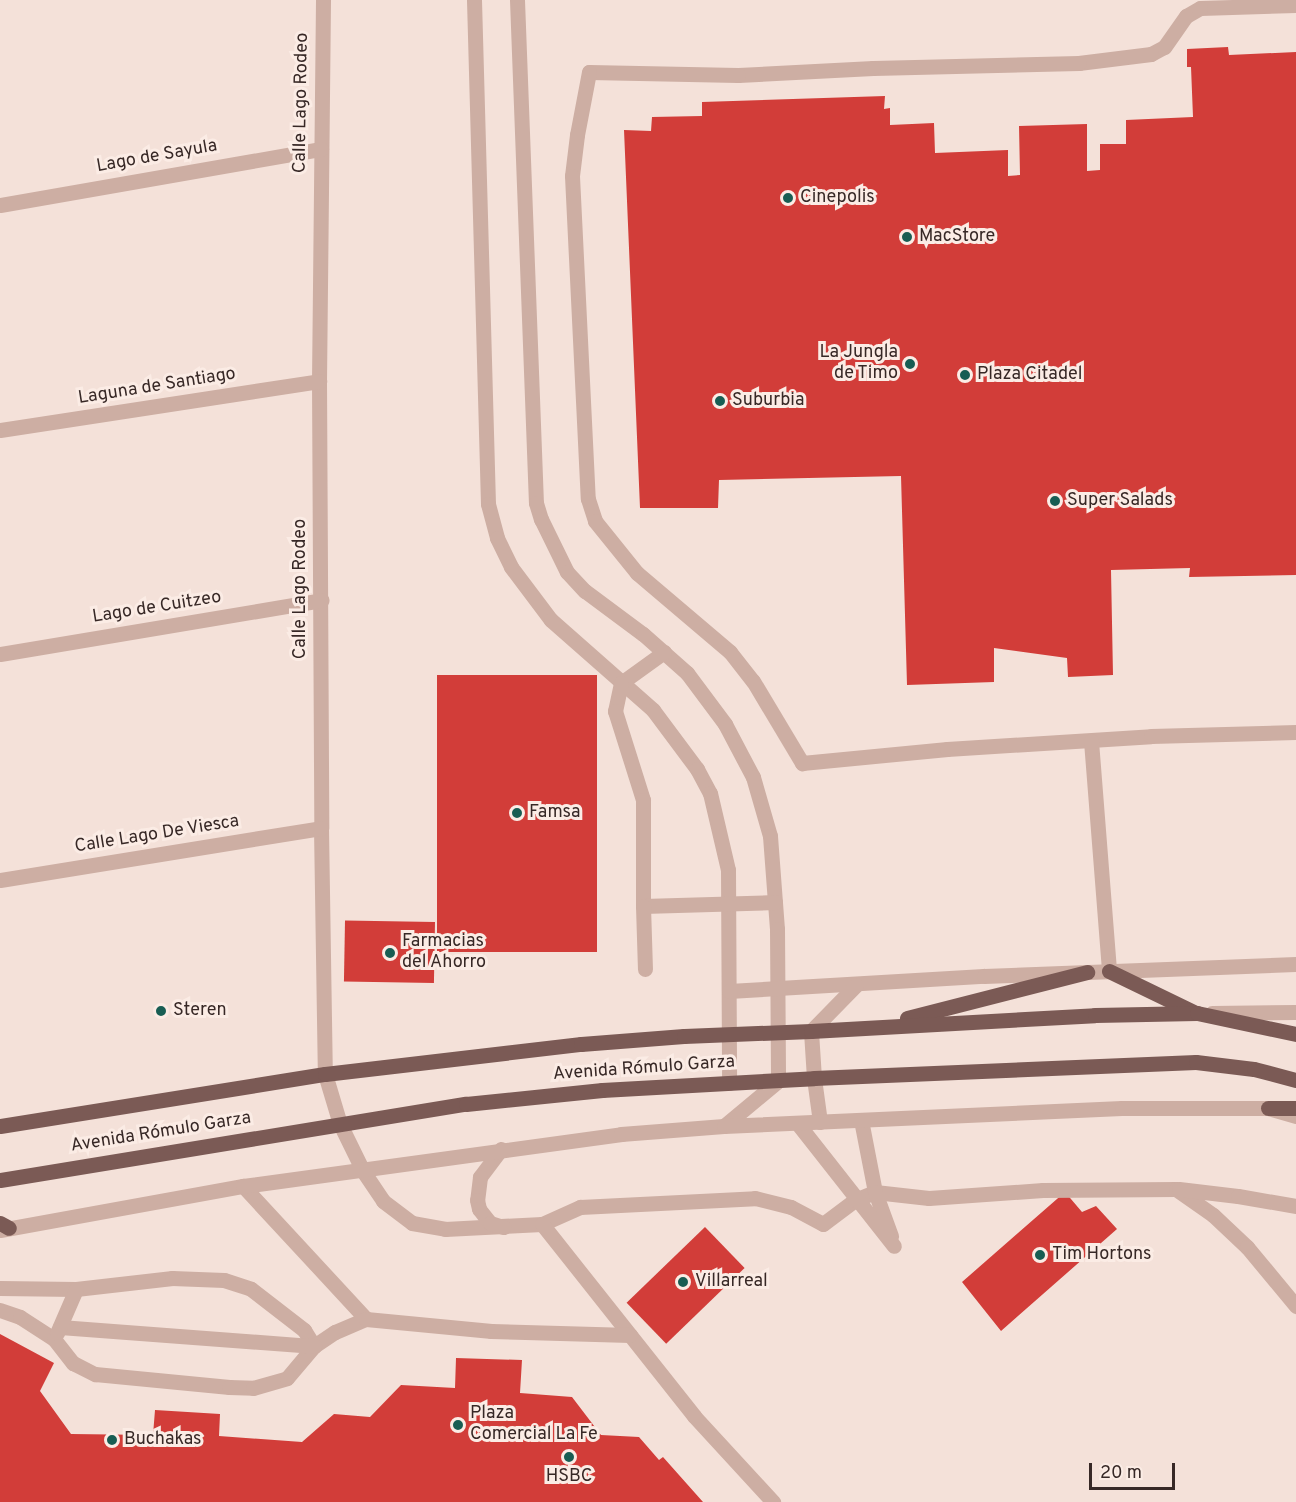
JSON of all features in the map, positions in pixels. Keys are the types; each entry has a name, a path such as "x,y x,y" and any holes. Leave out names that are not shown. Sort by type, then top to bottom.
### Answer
{"main road":[{"path":"1109,971 1197,1013"},
{"path":"872,1027 1087,972"},
{"name":"Avenida Rómulo Garza","path":"0,1126 325,1074 581,1044 729,1033 811,1031 1095,1015 1197,1013 1296,1034"},
{"name":"Avenida Rómulo Garza","path":"0,1180 477,1102 602,1090 813,1078 1196,1062 1254,1069 1296,1080"},
{"path":"1268,1108 1296,1108"}],"street":[{"name":"Calle Lago Rodeo","path":"323,0 319,381 321,828 325,1074 340,1124 363,1171 383,1200 411,1223 445,1229 542,1224 580,1207 755,1198 791,1207 823,1224 855,1200"},
{"path":"474,0 488,504 497,538 511,567 551,620 653,710 697,769 710,793 728,870 729,1083"},
{"path":"517,0 536,504 567,572 585,591 664,652 687,673 725,724 753,777 770,836 775,902 778,1081 724,1126"},
{"path":"1296,5 1199,4 1186,16 1164,47 1151,54 1079,63 873,68 738,75 589,72 577,135 573,176 588,499 595,521 637,573 730,652 753,681 802,763 923,751 1151,736 1296,732"},
{"name":"Lago de Sayula","path":"0,205 321,148"},
{"name":"Laguna de Santiago","path":"0,430 319,381"},
{"name":"Lago de Cuitzeo","path":"0,654 321,600"},
{"path":"645,969 643,800 615,711 621,683 664,652"},
{"path":"1091,741 1109,971"},
{"name":"Calle Lago De Viesca","path":"0,880 321,828"},
{"path":"643,906 775,902"},
{"path":"729,991 1087,972 1296,964"},
{"path":"820,1122 813,1078 811,1031 856,985"},
{"path":"1197,1013 1296,1012"},
{"path":"3,1227 243,1186 621,1134 724,1126 1110,1108 1268,1108 1296,1116"},
{"path":"798,1124 855,1200 894,1246 875,1192 861,1120"},
{"path":"501,1149 480,1177 477,1200 479,1209 490,1223 503,1227"},
{"path":"243,1186 366,1318"},
{"path":"1176,1189 1213,1215 1293,1296"},
{"path":"855,1200 875,1192 929,1198 1043,1190 1176,1189 1296,1206"},
{"path":"542,1224 694,1416 773,1502"},
{"path":"0,1288 76,1289 172,1278 224,1280 251,1289 304,1330 314,1346"},
{"path":"57,1333 76,1289"},
{"path":"0,1310 57,1333 314,1346"},
{"path":"57,1333 73,1363 95,1374 253,1388 287,1378 314,1346 335,1332 366,1318 491,1331 630,1335"}],"building":[{"name":"Plaza Citadel","path":"1228,47 1229,55 1296,52 1296,575 1189,577 1190,568 1111,570 1113,675 1068,677 1067,658 994,648 994,682 907,685 901,476 719,480 718,508 640,508 624,130 651,131 652,117 702,116 702,102 885,96 884,109 890,108 890,125 934,123 935,153 1008,150 1008,176 1020,175 1019,126 1087,124 1087,171 1100,170 1100,144 1126,144 1126,120 1193,117 1191,67 1187,67 1187,49"},
{"name":"Famsa","path":"437,675 597,675 597,952 437,952"},
{"name":"Farmacias del Ahorro","path":"345,920 435,922 434,983 344,981"},
{"name":"Tim Hortons","path":"1065,1192 1082,1212 1096,1206 1117,1229 1001,1331 962,1282"},
{"name":"Villarreal","path":"705,1227 745,1268 666,1344 627,1303"},
{"name":"Plaza Comercial La Fe","path":"0,1334 54,1363 40,1391 71,1434 153,1435 155,1410 220,1414 219,1436 302,1442 334,1414 370,1417 401,1385 455,1388 456,1358 522,1360 520,1393 572,1397 601,1435 639,1437 659,1460 663,1457 703,1502 0,1502"}],"place":[{"name":"Cinepolis","path":"788,198"},
{"name":"MacStore","path":"907,237"},
{"name":"La Jungla de Timo","path":"910,364"},
{"name":"Plaza Citadel","path":"965,375"},
{"name":"Suburbia","path":"720,401"},
{"name":"Super Salads","path":"1055,501"},
{"name":"Famsa","path":"517,813"},
{"name":"Farmacias del Ahorro","path":"390,953"},
{"name":"Steren","path":"161,1011"},
{"name":"Tim Hortons","path":"1040,1255"},
{"name":"Villarreal","path":"683,1282"},
{"name":"Plaza Comercial La Fe","path":"458,1425"},
{"name":"Buchakas","path":"112,1440"},
{"name":"HSBC","path":"569,1457"}]}
